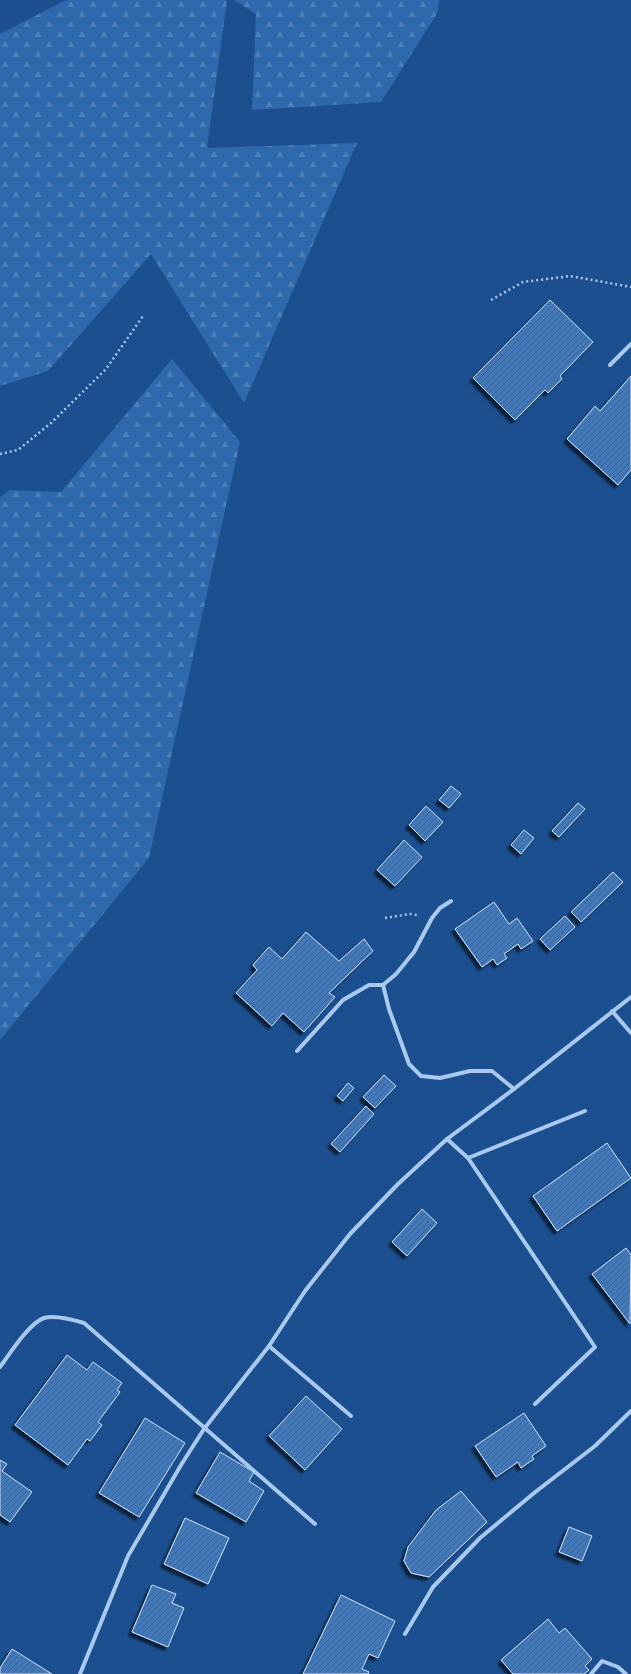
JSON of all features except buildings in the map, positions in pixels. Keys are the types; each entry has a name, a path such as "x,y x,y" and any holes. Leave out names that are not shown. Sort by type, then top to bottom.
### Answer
{"street":[{"path":"610,365 631,344"},
{"path":"297,1051 343,1000 369,985 383,985 414,952 432,918 440,908 451,901"},
{"path":"383,985 389,1009 409,1064 421,1076 440,1078 470,1071 492,1071 514,1089"},
{"path":"80,1674 128,1556 181,1465 204,1429 269,1346 305,1291 350,1234 398,1184 447,1139 514,1089 631,997"},
{"path":"612,1011 631,1033"},
{"path":"468,1158 585,1111"},
{"path":"447,1139 468,1158 595,1347 535,1404"},
{"path":"0,1367 26,1333 44,1318 66,1318 84,1323 315,1524"},
{"path":"269,1346 351,1416"},
{"path":"405,1634 433,1587 480,1538 534,1493 595,1446 631,1411"},
{"path":"591,1674 602,1661 618,1668 626,1674"}],"path":[{"path":"491,300 523,282 570,276 631,287"},
{"path":"0,454 18,450 51,423 106,369 143,316"},
{"path":"386,918 410,914 432,918"}],"green space":[{"path":"66,0 227,0 207,148 357,143 244,403 151,254 48,371 0,386 0,34"},
{"path":"234,0 439,0 438,12 381,102 252,110 256,14"},
{"path":"172,359 240,442 149,858 0,1040 0,497 10,490 61,492"}]}
